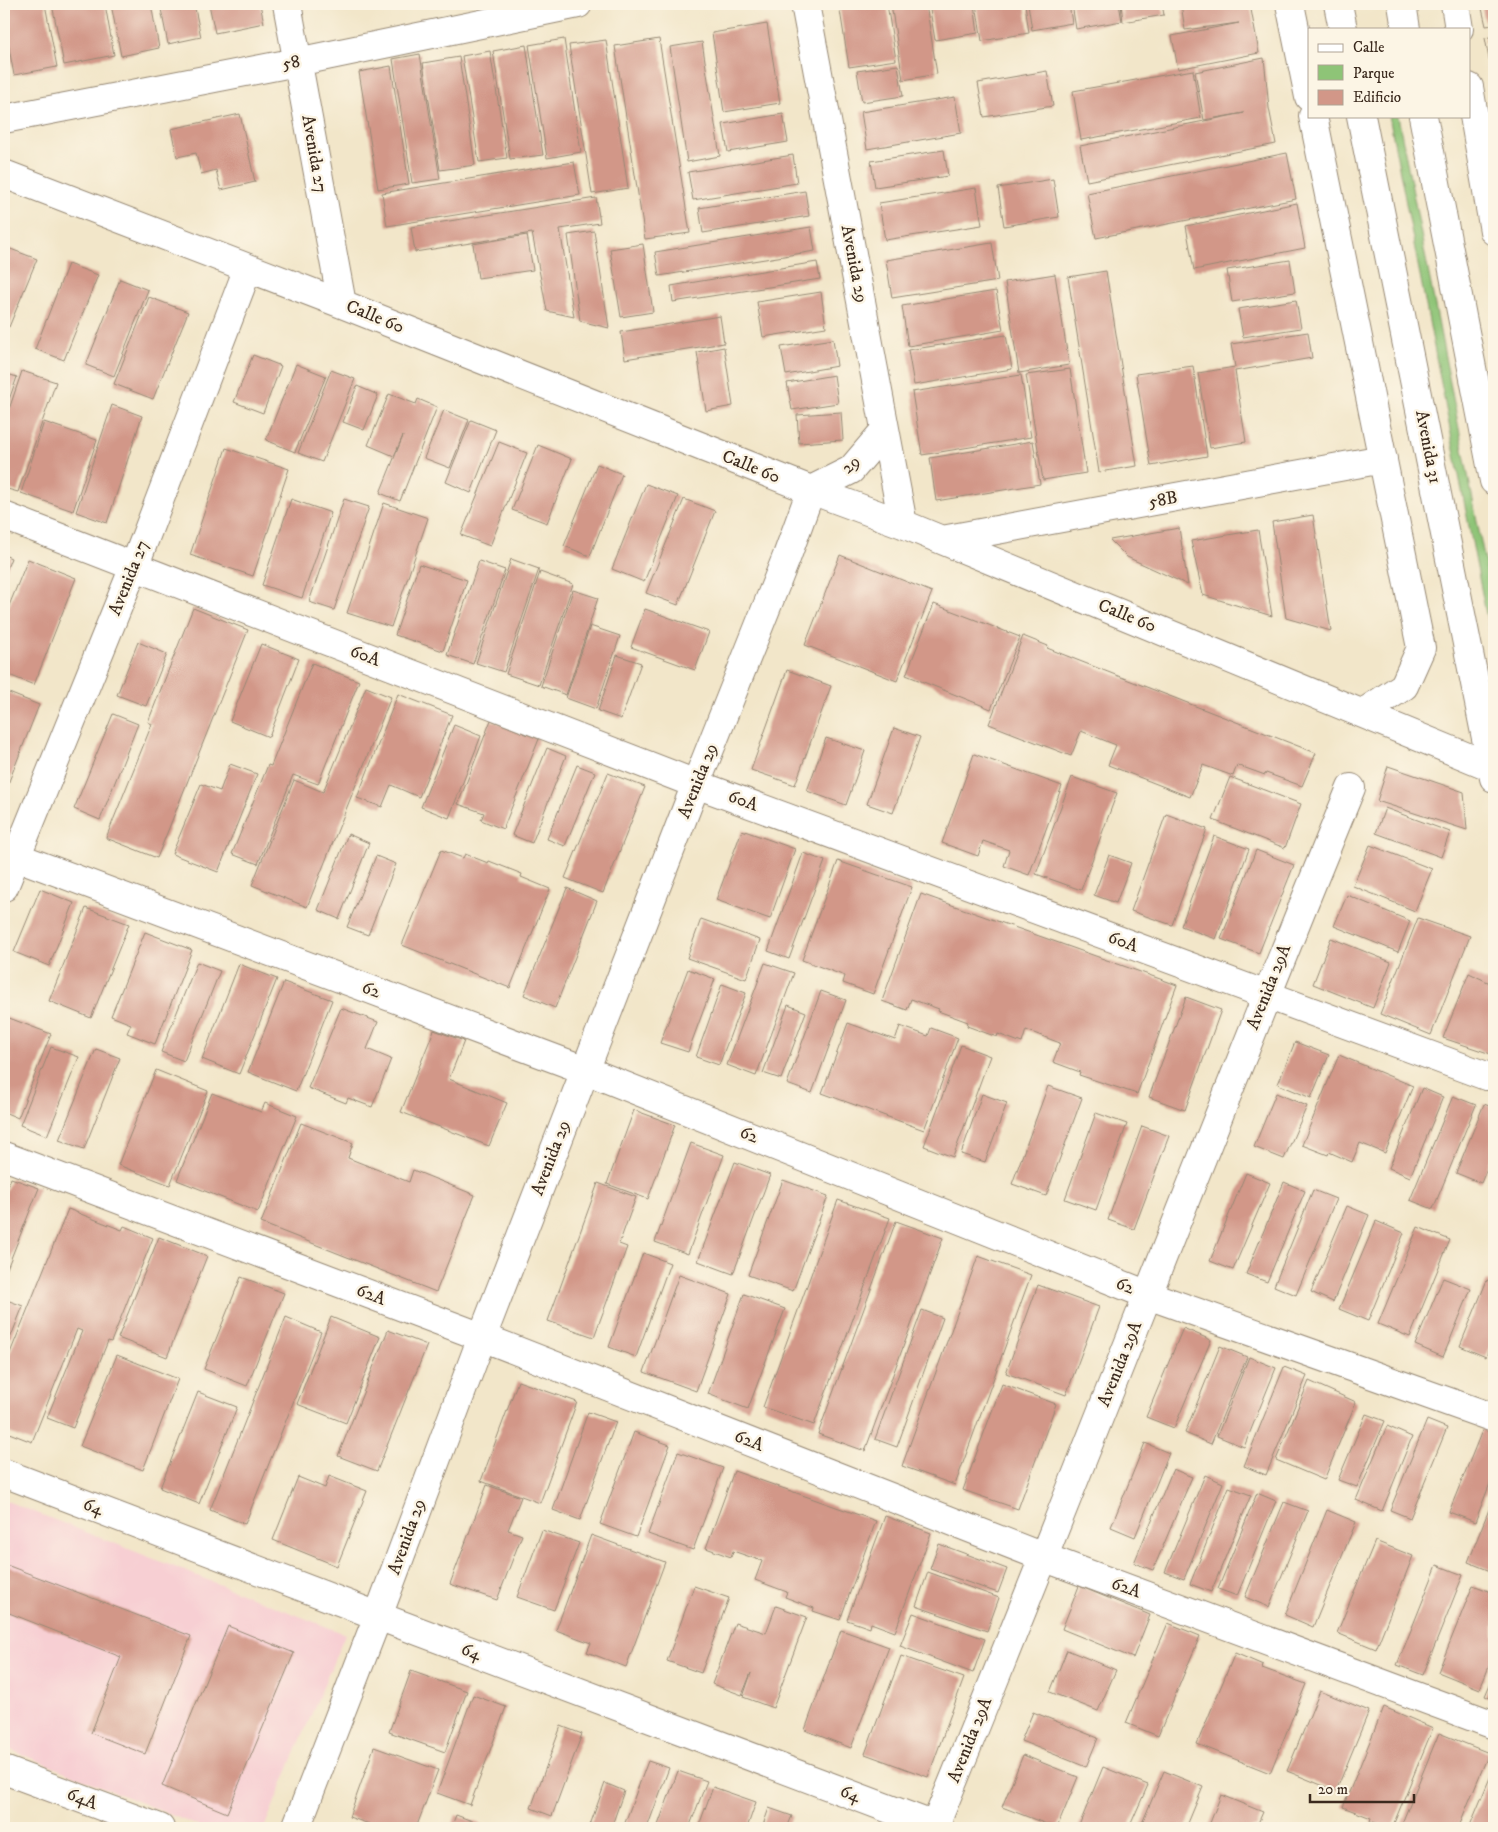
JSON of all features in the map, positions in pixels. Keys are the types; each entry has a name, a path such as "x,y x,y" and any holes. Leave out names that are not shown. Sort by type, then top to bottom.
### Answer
{"street":[{"name":"Avenida 27","path":"287,4 342,304"},
{"name":"58","path":"4,119 297,62 578,4"},
{"name":"Avenida 29","path":"805,4 903,524"},
{"path":"1290,4 1308,92"},
{"path":"1338,4 1344,28"},
{"path":"1402,4 1406,28"},
{"path":"1455,4 1459,28"},
{"path":"1470,94 1494,231"},
{"path":"1313,118 1421,648 1404,686 1363,713"},
{"name":"Avenida 31","path":"1361,118 1494,771"},
{"path":"1423,118 1494,481"},
{"name":"Calle 60","path":"4,174 342,304 811,490 903,524 1363,713 1494,771"},
{"name":"Avenida 27","path":"4,887 10,854 134,566 248,268"},
{"name":"29","path":"811,490 850,470 885,430"},
{"name":"58B","path":"942,540 1383,459"},
{"name":"Avenida 29","path":"296,1828 378,1616 482,1337 696,784 787,556 811,490"},
{"name":"60A","path":"4,516 696,784 1486,1076"},
{"name":"Avenida 29A","path":"936,1828 1266,994 1351,788"},
{"name":"62","path":"10,854 585,1070 1148,1295 1494,1418"},
{"name":"62A","path":"4,1156 482,1337 1043,1557 1494,1725"},
{"name":"64","path":"4,1473 936,1828"},
{"name":"64A","path":"4,1770 160,1828"}],"shaded area":[{"path":"4,1500 345,1634 264,1828 203,1828 4,1747"}],"green space":[{"path":"1389,118 1398,118 1494,608 1494,655"}],"building":[{"path":"4,4 45,4 57,67 14,75 4,21"},
{"path":"52,4 105,4 114,55 64,65"},
{"path":"111,4 151,4 159,48 121,56"},
{"path":"160,4 194,4 201,37 168,44"},
{"path":"209,4 260,4 264,23 215,33"},
{"path":"839,4 887,4 896,60 849,67"},
{"path":"891,4 926,4 937,74 903,80"},
{"path":"929,4 974,4 978,33 935,40"},
{"path":"976,4 1025,4 1029,33 982,41"},
{"path":"1028,4 1069,4 1072,23 1032,30"},
{"path":"1072,4 1119,4 1122,21 1076,29"},
{"path":"1121,4 1162,4 1164,15 1123,22"},
{"path":"1181,4 1250,4 1259,53 1178,69 1172,36 1239,23 1185,30"},
{"path":"1481,4 1494,4 1494,25 1486,26"},
{"path":"767,24 780,103 724,112 712,33"},
{"path":"1494,36 1494,80 1493,80 1485,38"},
{"path":"564,39 581,152 547,158 529,45"},
{"path":"659,39 690,233 645,239 615,46"},
{"path":"606,40 628,188 592,194 569,45"},
{"path":"702,42 720,156 687,162 670,47"},
{"path":"526,45 543,155 510,159 493,51"},
{"path":"490,51 507,158 479,162 462,56"},
{"path":"420,54 440,179 412,183 393,59"},
{"path":"459,57 475,165 440,170 423,63"},
{"path":"1264,58 1269,108 1276,144 1087,181 1080,146 1244,113 1204,120 1195,72"},
{"path":"898,65 903,96 862,102 857,71"},
{"path":"391,66 409,184 378,189 359,72"},
{"path":"1193,70 1201,118 1081,140 1073,91"},
{"path":"1047,71 1053,106 984,117 978,83"},
{"path":"955,97 961,133 867,149 861,112"},
{"path":"240,114 255,182 221,190 216,170 201,174 196,153 177,157 171,129"},
{"path":"783,114 788,142 728,152 723,124"},
{"path":"944,150 948,176 875,187 871,161"},
{"path":"1287,153 1296,199 1096,238 1087,193"},
{"path":"793,155 797,183 693,200 688,172"},
{"path":"574,162 580,195 387,226 382,193"},
{"path":"1053,179 1059,217 1004,226 998,188"},
{"path":"976,188 982,225 885,240 879,203"},
{"path":"805,191 809,216 703,233 699,208"},
{"path":"596,198 600,223 560,229 574,317 547,311 532,233 415,252 411,227"},
{"path":"1297,203 1305,248 1194,270 1186,226"},
{"path":"811,227 815,251 659,276 655,252"},
{"path":"594,231 609,328 580,321 568,235"},
{"path":"527,235 533,270 478,278 473,244"},
{"path":"992,243 998,281 892,298 886,260"},
{"path":"643,244 653,312 621,317 610,249"},
{"path":"8,248 37,259 9,327 4,325 4,258"},
{"path":"1290,260 1295,292 1232,302 1227,270"},
{"path":"817,262 820,279 673,302 671,286"},
{"path":"68,264 98,275 64,360 35,349"},
{"path":"1106,271 1137,466 1099,472 1068,277"},
{"path":"1055,274 1069,365 1019,373 1005,282"},
{"path":"120,279 148,290 114,376 86,365"},
{"path":"996,291 1003,330 908,346 902,306"},
{"path":"821,292 826,327 763,337 757,302"},
{"path":"149,297 188,312 153,399 114,384"},
{"path":"1296,300 1301,328 1243,337 1238,309"},
{"path":"720,316 724,343 625,359 621,332"},
{"path":"1308,332 1312,358 1235,371 1246,442 1210,448 1198,373 1235,367 1231,344"},
{"path":"1006,335 1012,369 914,385 908,350"},
{"path":"833,339 837,366 786,375 781,347"},
{"path":"724,347 733,406 706,411 697,352"},
{"path":"253,355 281,366 263,413 234,402"},
{"path":"296,364 326,376 295,452 266,440"},
{"path":"1193,366 1207,456 1151,466 1136,374"},
{"path":"1070,369 1086,473 1043,480 1026,375"},
{"path":"331,370 355,379 322,462 298,453"},
{"path":"22,371 56,382 18,492 4,488 4,424"},
{"path":"4,373 17,377 4,414"},
{"path":"834,375 838,403 792,410 787,383"},
{"path":"1021,375 1031,437 922,455 912,392"},
{"path":"357,386 378,395 364,430 343,422"},
{"path":"389,394 416,404 418,399 437,407 400,501 380,493 403,436 394,456 368,445"},
{"path":"112,405 142,416 107,523 76,512"},
{"path":"444,410 469,420 450,468 424,458"},
{"path":"841,412 843,440 799,443 797,415"},
{"path":"471,420 496,430 471,493 446,482"},
{"path":"44,422 97,440 73,511 21,493"},
{"path":"1033,441 1040,484 936,501 930,458"},
{"path":"499,442 527,453 490,546 461,535"},
{"path":"538,445 572,459 547,523 512,510"},
{"path":"226,448 289,469 253,576 190,555"},
{"path":"597,464 622,474 590,556 564,546"},
{"path":"646,484 678,496 644,582 612,569"},
{"path":"291,499 331,513 302,598 262,585"},
{"path":"344,499 369,507 334,610 309,602"},
{"path":"684,499 715,511 678,605 646,593"},
{"path":"384,503 428,518 391,627 347,613"},
{"path":"1313,515 1331,631 1286,618 1272,522"},
{"path":"1179,528 1188,585 1127,557 1110,540"},
{"path":"1258,530 1272,616 1203,595 1191,541"},
{"path":"4,555 11,558 4,576"},
{"path":"840,555 932,592 897,681 805,645"},
{"path":"28,559 76,578 34,685 4,673 4,618"},
{"path":"511,559 539,569 504,672 476,663"},
{"path":"479,561 505,570 473,664 447,655"},
{"path":"419,564 467,580 443,651 395,635"},
{"path":"540,572 573,584 539,685 506,674"},
{"path":"573,590 598,598 566,695 541,686"},
{"path":"934,604 1020,637 991,709 906,675"},
{"path":"193,608 248,630 157,858 106,838 152,724 148,722"},
{"path":"645,609 709,632 695,670 631,647"},
{"path":"590,626 620,636 596,709 566,698"},
{"path":"1023,636 1077,660 1316,753 1302,786 1237,765 1233,776 1203,765 1190,797 1108,765 1116,745 1081,731 1071,756 989,724"},
{"path":"138,642 167,654 146,706 117,695"},
{"path":"261,644 299,659 269,737 230,721"},
{"path":"617,655 641,663 621,719 598,711"},
{"path":"312,663 359,681 318,784 293,775 258,864 232,854 268,765 271,766"},
{"path":"787,670 831,686 795,785 751,770"},
{"path":"366,687 391,697 307,907 252,885 294,780 323,792"},
{"path":"4,691 39,705 4,794"},
{"path":"398,694 452,715 419,797 391,785 382,807 357,798"},
{"path":"113,714 138,724 100,820 74,809"},
{"path":"491,720 539,739 503,829 481,820 484,813 458,804"},
{"path":"454,725 481,736 449,818 421,807"},
{"path":"894,728 920,737 893,813 867,804"},
{"path":"826,738 865,751 846,805 807,791"},
{"path":"547,748 566,756 532,843 512,835"},
{"path":"974,754 1062,786 1029,875 1004,866 1009,850 983,841 978,856 942,843"},
{"path":"230,764 257,774 218,872 172,854 201,784 220,791"},
{"path":"577,765 595,772 565,846 547,839"},
{"path":"1388,766 1464,792 1467,830 1377,801"},
{"path":"608,773 645,787 603,893 565,878"},
{"path":"1072,777 1117,793 1081,890 1036,874"},
{"path":"1230,777 1301,804 1285,848 1213,820"},
{"path":"1385,808 1450,832 1441,857 1376,833"},
{"path":"1166,814 1207,829 1172,925 1131,911"},
{"path":"742,830 795,849 770,919 716,900"},
{"path":"348,834 369,843 339,919 318,910"},
{"path":"1214,836 1249,849 1216,939 1181,926"},
{"path":"1370,845 1432,869 1415,911 1353,886"},
{"path":"441,850 463,858 465,854 488,863 489,861 522,874 521,877 550,889 510,988 402,945"},
{"path":"1256,850 1294,865 1259,953 1221,939"},
{"path":"803,853 825,861 789,959 768,951"},
{"path":"1109,855 1131,863 1116,903 1094,895"},
{"path":"376,856 396,864 368,935 347,927"},
{"path":"838,861 912,887 873,994 843,983 845,976 802,960"},
{"path":"567,888 597,901 555,1008 524,995"},
{"path":"40,889 74,903 49,966 14,952"},
{"path":"921,894 1177,985 1137,1094 1079,1075 1080,1072 1053,1062 1060,1043 1026,1030 1022,1043 998,1034 997,1037 967,1026 968,1022 911,999 907,1010 882,1001"},
{"path":"1347,895 1410,921 1398,952 1334,926"},
{"path":"86,908 129,924 91,1018 49,1001"},
{"path":"1418,918 1470,936 1431,1035 1380,1014"},
{"path":"701,919 760,940 746,979 687,958"},
{"path":"145,932 192,950 155,1044 127,1033 131,1024 111,1016"},
{"path":"1331,938 1391,962 1373,1008 1313,984"},
{"path":"197,962 220,971 184,1061 161,1052"},
{"path":"765,963 794,973 756,1076 727,1065"},
{"path":"239,964 277,979 239,1074 202,1059"},
{"path":"688,969 715,979 688,1052 660,1043"},
{"path":"1469,973 1494,985 1494,1055 1443,1038"},
{"path":"284,982 332,1000 296,1091 248,1072"},
{"path":"722,984 746,993 719,1065 696,1057"},
{"path":"821,991 846,1000 812,1093 787,1084"},
{"path":"1186,997 1221,1010 1185,1110 1149,1097"},
{"path":"788,1005 806,1012 781,1079 763,1073"},
{"path":"341,1008 378,1022 367,1049 391,1059 372,1107 348,1098 346,1103 308,1088"},
{"path":"4,1016 51,1034 18,1118 4,1112"},
{"path":"848,1023 895,1040 900,1026 928,1036 931,1028 958,1038 924,1130 822,1093"},
{"path":"434,1030 464,1041 449,1079 507,1103 489,1146 401,1112"},
{"path":"1295,1042 1329,1055 1311,1098 1278,1084"},
{"path":"961,1045 990,1056 953,1157 924,1146"},
{"path":"51,1047 79,1057 47,1136 20,1125"},
{"path":"96,1049 120,1058 84,1149 59,1140"},
{"path":"1339,1055 1413,1086 1385,1153 1360,1143 1352,1162 1329,1152 1328,1155 1302,1145"},
{"path":"156,1070 208,1091 170,1185 118,1165"},
{"path":"1048,1086 1082,1098 1046,1196 1012,1184"},
{"path":"1422,1088 1443,1097 1410,1177 1389,1168"},
{"path":"212,1093 261,1112 265,1103 297,1116 258,1212 177,1180"},
{"path":"1276,1093 1307,1106 1284,1159 1254,1147"},
{"path":"982,1094 1007,1103 985,1162 961,1154"},
{"path":"1453,1096 1476,1105 1433,1209 1410,1200"},
{"path":"1484,1104 1494,1108 1494,1151 1481,1183 1456,1173"},
{"path":"634,1110 675,1125 648,1199 607,1184"},
{"path":"1096,1113 1127,1124 1096,1210 1065,1199"},
{"path":"301,1123 353,1143 348,1158 409,1182 413,1170 475,1195 436,1292 261,1223"},
{"path":"1142,1126 1169,1136 1134,1229 1108,1220"},
{"path":"691,1143 724,1155 688,1254 655,1242"},
{"path":"735,1162 770,1175 733,1274 698,1261"},
{"path":"1246,1173 1270,1183 1233,1270 1210,1261"},
{"path":"11,1178 39,1188 4,1276 4,1196"},
{"path":"783,1180 828,1196 793,1291 748,1275"},
{"path":"1284,1182 1305,1191 1267,1282 1246,1274"},
{"path":"598,1183 636,1197 619,1244 627,1247 594,1337 548,1321"},
{"path":"1313,1190 1336,1199 1296,1295 1274,1286"},
{"path":"838,1200 890,1218 814,1425 763,1407"},
{"path":"1347,1206 1369,1215 1333,1302 1311,1292"},
{"path":"68,1209 122,1230 124,1226 153,1238 111,1342 108,1341 73,1428 47,1418 82,1331 77,1329 32,1442 4,1431 4,1368"},
{"path":"896,1221 943,1238 865,1451 818,1434"},
{"path":"1376,1221 1404,1233 1368,1321 1339,1309"},
{"path":"1418,1227 1450,1240 1410,1337 1378,1324"},
{"path":"159,1237 207,1256 167,1357 118,1338"},
{"path":"643,1253 670,1263 636,1357 609,1347"},
{"path":"978,1256 1031,1275 955,1485 902,1466"},
{"path":"679,1275 731,1294 696,1391 644,1372"},
{"path":"241,1277 284,1293 247,1386 204,1369"},
{"path":"1443,1278 1471,1289 1443,1357 1415,1345"},
{"path":"1487,1280 1494,1283 1494,1336 1486,1357 1460,1346"},
{"path":"1038,1285 1099,1307 1066,1395 1006,1373"},
{"path":"744,1294 785,1309 748,1409 708,1394"},
{"path":"4,1299 23,1306 4,1354"},
{"path":"922,1310 943,1318 897,1447 875,1439"},
{"path":"286,1317 321,1332 245,1524 210,1510"},
{"path":"331,1317 380,1337 346,1423 297,1404"},
{"path":"1183,1328 1211,1340 1174,1428 1146,1417"},
{"path":"388,1330 427,1345 377,1471 338,1456"},
{"path":"1220,1346 1247,1357 1211,1444 1185,1433"},
{"path":"117,1355 178,1379 143,1470 80,1446"},
{"path":"1249,1357 1276,1368 1244,1447 1217,1436"},
{"path":"1284,1367 1307,1376 1266,1475 1244,1466"},
{"path":"518,1381 577,1402 540,1503 481,1481"},
{"path":"1309,1381 1356,1402 1324,1480 1276,1460"},
{"path":"1002,1384 1056,1404 1018,1509 963,1490"},
{"path":"198,1392 237,1407 199,1504 160,1488"},
{"path":"588,1412 616,1422 580,1520 553,1510"},
{"path":"1366,1414 1385,1421 1357,1487 1338,1480"},
{"path":"1427,1420 1447,1428 1410,1518 1390,1510"},
{"path":"1387,1426 1412,1437 1382,1511 1356,1500"},
{"path":"1484,1426 1494,1430 1494,1473 1475,1522 1449,1512"},
{"path":"634,1432 670,1445 636,1537 600,1524"},
{"path":"1145,1443 1169,1453 1135,1537 1111,1527"},
{"path":"678,1452 723,1468 693,1550 648,1534"},
{"path":"1173,1469 1192,1477 1153,1570 1134,1563"},
{"path":"734,1471 876,1521 840,1620 813,1611 814,1608 785,1597 787,1592 755,1580 762,1561 733,1551 731,1557 706,1548"},
{"path":"1205,1475 1223,1483 1184,1579 1165,1572"},
{"path":"329,1476 367,1491 337,1566 273,1540 298,1477 325,1488"},
{"path":"487,1485 521,1497 508,1530 522,1535 497,1600 450,1584"},
{"path":"1229,1487 1251,1495 1211,1592 1190,1584"},
{"path":"1257,1493 1276,1501 1237,1596 1218,1589"},
{"path":"1494,1497 1494,1569 1493,1572 1468,1562"},
{"path":"1284,1502 1308,1511 1269,1607 1245,1597"},
{"path":"1327,1510 1356,1522 1313,1627 1285,1615"},
{"path":"885,1516 931,1533 895,1632 871,1623 870,1628 847,1620"},
{"path":"542,1530 579,1543 554,1610 517,1597"},
{"path":"591,1535 665,1562 626,1667 587,1652 591,1643 556,1630"},
{"path":"1375,1541 1413,1556 1376,1649 1337,1633"},
{"path":"939,1544 1007,1569 998,1593 930,1569"},
{"path":"4,1564 191,1636 145,1754 91,1733 121,1657 4,1611"},
{"path":"1437,1565 1463,1575 1423,1675 1397,1665"},
{"path":"928,1572 999,1598 987,1631 916,1606"},
{"path":"1473,1585 1494,1593 1494,1654 1480,1689 1438,1672"},
{"path":"694,1586 729,1598 701,1673 667,1661"},
{"path":"1079,1586 1150,1615 1133,1658 1062,1629"},
{"path":"776,1606 807,1617 773,1708 743,1697 751,1673 742,1695 712,1684 735,1623 766,1633"},
{"path":"913,1613 985,1639 973,1673 900,1646"},
{"path":"1168,1623 1200,1636 1158,1736 1126,1723"},
{"path":"228,1626 294,1653 227,1813 162,1786"},
{"path":"841,1630 889,1647 851,1748 805,1730"},
{"path":"1067,1650 1116,1670 1098,1711 1050,1692"},
{"path":"1235,1653 1263,1665 1262,1668 1306,1684 1270,1773 1197,1744"},
{"path":"901,1656 964,1678 928,1777 865,1754"},
{"path":"411,1671 467,1691 445,1752 389,1732"},
{"path":"1494,1675 1494,1700 1485,1696"},
{"path":"1320,1691 1369,1711 1336,1791 1287,1771"},
{"path":"473,1695 506,1707 470,1805 437,1793"},
{"path":"1384,1707 1433,1728 1392,1828 1370,1821 1371,1818 1343,1807"},
{"path":"1033,1712 1098,1738 1086,1767 1021,1741"},
{"path":"561,1726 582,1734 552,1816 531,1808"},
{"path":"1439,1733 1489,1753 1458,1828 1400,1828"},
{"path":"374,1747 438,1770 416,1828 381,1828 349,1817"},
{"path":"1023,1755 1078,1777 1057,1828 1002,1807"},
{"path":"648,1761 669,1768 647,1828 623,1828"},
{"path":"1103,1767 1148,1785 1129,1828 1078,1828"},
{"path":"1494,1768 1494,1820 1491,1828 1469,1828"},
{"path":"678,1771 707,1781 689,1828 657,1828"},
{"path":"1164,1771 1203,1787 1186,1828 1140,1828"},
{"path":"605,1783 624,1791 611,1828 589,1828"},
{"path":"713,1787 756,1802 747,1828 698,1828"},
{"path":"1221,1795 1263,1812 1256,1828 1208,1828"},
{"path":"769,1808 792,1816 787,1828 762,1828"},
{"path":"456,1815 491,1828 451,1828"}]}
